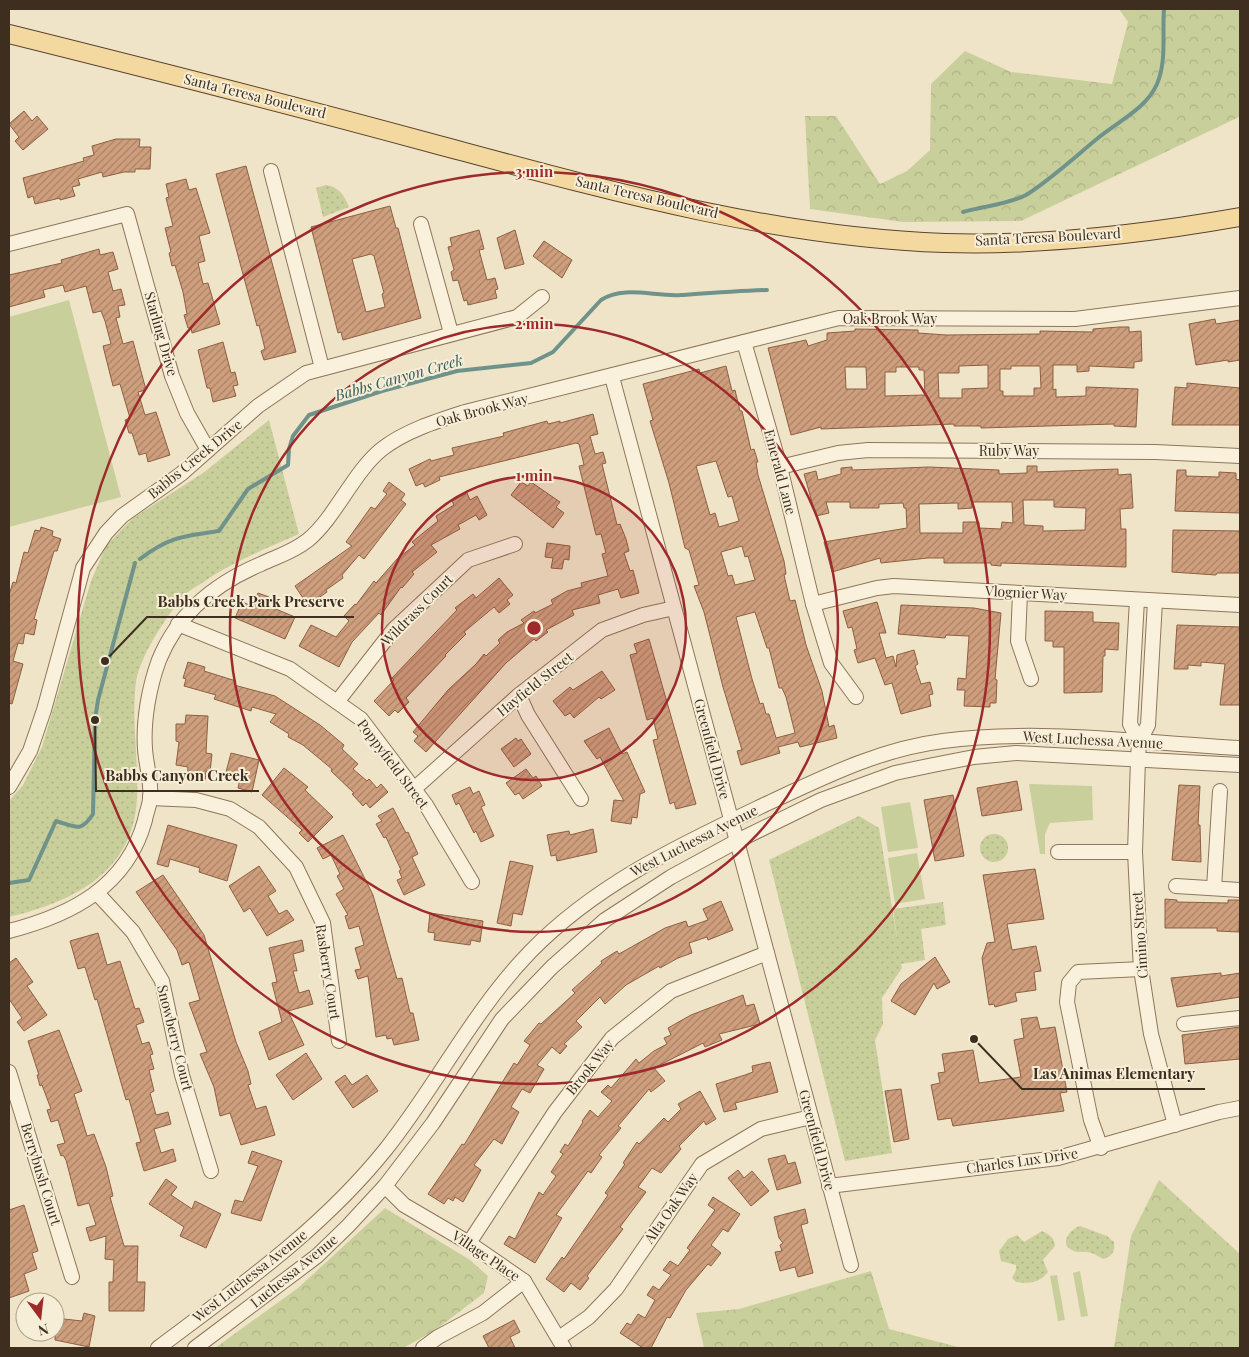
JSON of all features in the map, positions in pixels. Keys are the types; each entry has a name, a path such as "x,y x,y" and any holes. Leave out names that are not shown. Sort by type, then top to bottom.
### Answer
{"main road":[{"name":"Santa Teresa Boulevard","path":"9,34 698,211 834,233 944,243 1030,241 1110,235 1240,217"}],"street":[{"path":"271,171 322,368"},
{"name":"Starling Drive","path":"9,244 127,214 172,376 187,413 208,450"},
{"path":"421,224 451,334"},
{"name":"Babbs Creek Drive","path":"9,787 30,751 86,562 106,533 122,516 181,474 258,406 306,373 517,317 542,297"},
{"name":"Oak Brook Way","path":"9,931 77,907 97,893 123,868 140,839 150,798 144,747 148,701 159,660 178,624 197,602 223,583 260,564 289,553 310,539 366,466 382,450 398,439 430,423 465,412 612,377 838,318 1075,318 1240,298"},
{"name":"Emerald Lane","path":"744,342 780,467 813,604 831,663 856,697"},
{"name":"Greenfield Drive","path":"612,377 851,1265"},
{"name":"Ruby Way","path":"780,467 838,452 868,450 1155,452 1240,456"},
{"name":"Wildrass Court","path":"337,702 394,629 468,560 515,544"},
{"name":"Vlognier Way","path":"813,604 877,588 894,586 1240,605"},
{"path":"1020,593 1018,641 1031,679"},
{"name":"Cimino Street","path":"1137,600 1130,724 1139,742"},
{"name":"Cimino Street","path":"1155,601 1148,725 1139,742 1135,852 1141,969 1151,1034 1174,1125"},
{"name":"Hayfield Street","path":"414,789 519,695 602,630 642,615 674,608"},
{"name":"Poppyfield Street","path":"178,624 290,669 361,719 414,789 472,882"},
{"path":"519,695 528,714 581,799"},
{"name":"West Luchessa Avenue","path":"158,1348 285,1252 342,1199 386,1149 486,1002 532,951 588,902 624,877 677,846 866,760 902,748 941,741 1014,736 1240,748"},
{"name":"West Luchessa Avenue","path":"385,1186 433,1123 502,1019 552,967 605,920 671,877 736,841 821,800 895,773 974,757 1016,753 1240,765"},
{"path":"1214,888 1220,791"},
{"name":"Rasberry Court","path":"150,798 196,800 230,809 259,826 296,867 322,923 338,1041"},
{"path":"1058,852 1135,852"},
{"path":"1176,886 1240,890"},
{"name":"Snowberry Court","path":"97,893 133,932 162,980 182,1075 211,1171"},
{"name":"Brook Way","path":"469,1244 555,1112 612,1038 671,991 767,953"},
{"path":"1101,1148 1091,1120 1079,1068 1067,1002 1069,983 1078,972 1141,969"},
{"path":"1184,1024 1240,1018"},
{"name":"Berrybush Court","path":"9,1072 72,1277"},
{"name":"Charles Lux Drive","path":"829,1186 1058,1158 1101,1148 1174,1125 1240,1108"},
{"name":"Alta Oak Way","path":"561,1343 616,1289 702,1164 761,1128 811,1117"},
{"name":"Village Place","path":"385,1186 404,1205 469,1244 524,1281 561,1343"},
{"name":"Luchessa Avenue","path":"196,1348 317,1256 385,1186"},
{"path":"423,1348 438,1337 483,1313 524,1281"}],"green space":[{"path":"1119,9 1240,9 1239,117 1021,221 903,222 810,209 805,116 836,116 880,184 907,171 930,150 931,84 965,51 1011,72 1112,84 1128,22"},
{"path":"326,185 340,192 349,207 323,217 316,188"},
{"path":"69,300 121,497 9,527 9,317"},
{"path":"269,420 299,534 249,556 213,575 185,595 177,605 162,625 148,649 138,672 134,711 137,799 133,825 124,847 111,865 95,880 76,893 55,903 9,917 9,801 23,785 42,747 91,581 106,546 133,518 203,473"},
{"path":"1029,784 1092,786 1093,820 1050,823 1045,834 1045,854 1040,854"},
{"path":"910,802 918,848 888,852 881,807"},
{"path":"859,816 879,828 898,944 893,909 943,902 946,925 921,929 925,960 901,964 902,968 882,998 883,1024 875,1040 892,1153 845,1161 769,860"},
{"path":"994,834 1004,838 1008,848 1004,858 994,862 984,858 980,848 984,838"},
{"path":"917,853 925,899 895,904 888,858"},
{"path":"1159,1180 1240,1254 1240,1348 1114,1348 1131,1236"},
{"path":"385,1208 470,1260 488,1276 484,1293 434,1331 403,1348 215,1348 298,1288"},
{"path":"1080,1226 1107,1236 1114,1242 1114,1250 1110,1256 1104,1259 1091,1253 1076,1252 1069,1248 1066,1242 1069,1234"},
{"path":"1042,1231 1054,1240 1055,1246 1043,1260 1048,1272 1045,1276 1034,1282 1016,1282 1012,1278 1016,1265 1001,1261 999,1251 1008,1239 1017,1235 1024,1242"},
{"path":"871,1271 889,1329 962,1348 704,1348 696,1313 739,1309"},
{"path":"1080,1271 1088,1316 1081,1317 1073,1273"},
{"path":"1057,1275 1065,1320 1058,1321 1050,1276"}],"building":[{"path":"24,111 32,121 37,116 48,129 23,150 15,141 19,137 9,124"},
{"path":"116,139 140,139 139,147 151,147 150,169 135,169 135,172 124,172 103,177 102,172 78,179 80,185 72,187 75,196 60,200 60,198 35,204 33,196 28,198 23,178 84,161 83,158 94,155 92,146"},
{"path":"246,166 296,352 264,360 261,351 265,349 259,325 257,326 216,174"},
{"path":"186,179 189,190 196,188 210,233 199,236 205,261 198,263 203,284 208,283 220,324 192,333 191,328 188,328 184,315 187,314 183,292 175,265 172,266 169,253 171,252 165,228 173,226 166,198 169,197 166,184"},
{"path":"390,206 396,228 398,228 421,318 343,340 341,332 338,333 311,227","holes":["371,254 374,256 384,293 382,294 385,307 366,312 352,259"]},
{"path":"479,230 484,249 479,250 487,280 495,278 498,289 495,290 497,298 468,305 467,300 464,301 458,280 453,281 451,272 454,270 448,247 452,246 450,238"},
{"path":"515,230 524,264 505,269 497,238"},
{"path":"544,241 572,260 562,278 533,256"},
{"path":"99,249 100,255 113,252 118,269 108,272 113,291 121,289 125,305 118,306 120,317 116,318 123,344 133,341 146,390 138,392 145,415 156,412 170,455 148,462 146,453 139,455 132,433 129,433 125,420 130,418 120,384 113,386 103,346 111,344 105,321 101,311 93,313 86,286 65,292 63,285 43,290 45,297 9,307 9,275 62,263 61,260"},
{"path":"1215,319 1216,324 1240,320 1240,360 1196,365 1189,324"},
{"path":"1129,327 1129,332 1141,331 1142,361 1134,362 1134,368 1089,366 1089,371 1077,372 1077,365 1053,365 1053,390 1056,389 1056,397 1086,396 1086,387 1138,389 1136,427 1114,426 1114,424 981,428 981,426 954,426 954,424 821,429 821,427 791,435 768,348 806,340 808,346 827,340 827,333 855,331 855,329 918,330 918,333 946,335 1040,334 1040,331 1093,332 1093,329","holes":["988,365 988,388 962,389 962,398 939,398 938,373 959,373 959,366","1011,366 1040,366 1041,388 1034,388 1034,396 1003,396 1003,391 1000,391 1000,369 1011,369","845,367 866,367 867,389 846,389","896,367 919,367 919,370 924,370 925,395 885,396 885,372 896,372"]},
{"path":"223,342 231,373 235,372 238,385 233,386 236,396 213,402 210,388 207,388 198,350"},
{"path":"726,366 732,391 735,390 740,411 742,411 751,450 754,449 758,462 756,462 758,475 784,561 786,574 784,575 790,601 795,600 806,645 822,691 829,727 834,725 837,738 800,747 798,742 778,747 780,753 741,765 737,751 742,750 723,687 704,612 694,586 699,585 689,550 685,548 669,483 650,421 653,420 643,384 699,369 700,373","holes":["716,461 728,497 732,496 739,521 719,527 715,513 710,515 696,466","742,546 745,557 748,556 755,580 735,585 732,575 728,576 721,552","755,612 767,648 769,648 779,688 782,688 786,697 795,733 776,738 769,714 766,714 763,703 760,704 736,617"]},
{"path":"1187,383 1240,388 1240,425 1172,425 1175,387 1187,388"},
{"path":"593,414 598,434 590,436 595,454 603,452 606,463 602,464 617,525 620,524 629,551 624,553 630,571 633,570 639,593 621,598 618,589 598,595 600,603 572,610 574,615 546,630 548,632 536,641 534,639 506,663 426,752 414,741 418,736 413,732 448,690 484,654 486,656 500,643 498,640 507,632 524,623 521,620 534,611 535,613 553,604 551,600 567,591 582,587 581,583 608,576 602,554 606,553 601,534 596,535 579,466 584,465 579,444 576,443 439,477 440,480 425,487 423,483 416,486 409,469 430,459 431,461 454,455 452,448 504,436 503,433 547,421 548,424 560,421 560,423"},
{"path":"1027,466 1037,466 1037,472 1118,469 1118,475 1131,474 1133,508 1120,509 1121,529 1126,529 1126,567 1001,563 1001,566 991,565 991,563 944,563 944,558 881,563 880,558 832,572 824,542 907,528 906,508 904,508 903,503 879,504 879,508 850,508 850,502 826,502 829,513 816,516 804,474 816,471 818,480 841,474 841,468 852,467 852,470 929,467 999,470 999,474 1027,473","holes":["1023,500 1054,500 1054,507 1086,508 1085,530 1043,531 1043,526 1024,525","972,502 1012,502 1013,523 1002,522 1001,529 979,528 979,522 963,522 963,533 920,533 919,504 958,503 958,509 972,508"]},
{"path":"1177,470 1186,470 1186,476 1219,477 1219,472 1236,473 1236,479 1240,480 1240,513 1175,511"},
{"path":"389,482 405,494 401,500 406,504 364,559 359,555 342,575 343,578 326,590 327,592 314,601 311,597 305,601 295,586 352,546 346,542 371,507 375,509 387,494 383,491"},
{"path":"521,482 528,486 531,482 560,502 556,507 564,513 553,528 511,495"},
{"path":"467,493 470,500 477,496 487,515 479,520 476,515 458,525 460,529 431,545 437,552 412,572 414,574 401,587 381,615 379,613 352,642 339,667 299,646 311,625 336,637 349,621 344,616 356,605 374,581 376,583 397,559 415,545 412,542 438,521 436,516 454,505 452,501"},
{"path":"41,527 53,531 52,536 61,539 57,551 54,551 34,619 37,620 34,635 25,633 23,644 18,643 13,661 23,664 12,704 9,703 9,595 13,582 16,583 24,552 28,553 35,530 40,531"},
{"path":"1173,530 1240,531 1240,573 1217,573 1216,575 1172,572"},
{"path":"547,543 570,546 569,560 564,559 562,569 551,568 553,558 545,557"},
{"path":"499,578 513,595 507,600 510,604 499,613 494,607 464,632 466,634 406,698 409,702 398,713 395,710 389,716 374,701 394,680 392,678 457,610 455,608 473,594 476,598"},
{"path":"258,593 269,597 266,605 295,617 285,639 235,618 242,602 252,606"},
{"path":"877,602 886,633 879,633 886,658 893,656 896,667 897,655 914,650 918,664 915,666 921,684 930,682 933,694 929,695 931,706 901,714 892,683 885,685 875,658 858,663 854,650 857,649 852,627 848,628 843,611"},
{"path":"901,605 974,608 1001,613 995,679 997,680 996,703 990,703 990,707 964,706 965,690 957,690 958,678 966,679 969,636 946,635 945,638 898,634"},
{"path":"1045,611 1093,612 1093,622 1119,623 1118,650 1105,649 1105,656 1103,656 1102,692 1064,693 1064,647 1053,647 1053,641 1045,641"},
{"path":"1177,625 1240,627 1240,705 1220,705 1225,664 1201,662 1201,666 1188,665 1188,669 1174,669"},
{"path":"649,639 696,804 676,809 674,802 670,804 653,740 658,739 653,718 647,720 630,655 637,653 634,644"},
{"path":"188,662 205,667 204,671 236,681 234,685 275,696 320,725 344,745 342,749 358,764 353,769 367,781 369,779 377,788 381,784 388,792 370,808 366,803 363,806 352,794 354,793 331,771 332,769 303,745 288,737 289,734 270,722 276,714 252,707 251,711 214,699 216,695 184,686 186,679 183,678"},
{"path":"602,671 615,690 601,699 599,697 574,718 570,713 565,716 553,701 570,687 573,690"},
{"path":"186,715 208,716 206,753 212,754 210,772 206,771 205,781 187,779 188,767 176,765 179,742 176,741 176,724 185,724"},
{"path":"609,728 622,754 627,752 645,792 640,794 637,818 632,817 631,824 611,821 614,800 624,801 600,757 597,759 584,741"},
{"path":"516,738 518,741 521,739 531,754 514,767 501,749"},
{"path":"231,753 259,760 252,792 238,788 240,779 225,776"},
{"path":"284,768 308,787 305,790 333,817 308,842 299,833 302,830 262,795"},
{"path":"526,769 533,778 536,776 542,786 523,799 519,793 515,795 506,783"},
{"path":"1017,781 1022,810 982,816 977,788"},
{"path":"1179,785 1200,786 1198,825 1200,825 1201,862 1172,860"},
{"path":"470,787 473,794 479,791 485,805 481,807 494,836 481,842 476,831 474,833 459,803 456,805 452,795"},
{"path":"953,795 964,856 935,861 924,800"},
{"path":"393,808 406,833 408,832 418,854 412,857 425,885 404,895 397,880 402,878 399,871 401,870 386,837 384,838 376,824 382,821 378,816"},
{"path":"168,825 237,845 227,881 199,872 200,868 170,859 168,867 157,864"},
{"path":"593,829 597,852 557,861 556,855 551,856 547,835 569,831 570,835"},
{"path":"343,835 373,895 397,979 402,978 410,1013 413,1013 419,1040 394,1045 392,1038 387,1039 386,1035 376,1037 368,976 358,979 355,970 361,969 355,948 364,945 359,926 349,929 345,916 348,915 336,894 344,889 337,876 340,874 331,855 323,859 317,848"},
{"path":"510,861 533,866 522,915 513,913 511,926 497,923"},
{"path":"259,866 276,891 268,896 279,914 287,910 294,920 267,936 250,908 244,912 229,886"},
{"path":"1035,869 1044,919 1007,924 1012,950 1036,946 1041,971 1034,972 1036,990 1015,993 1017,1001 995,1007 994,1004 989,1005 982,958 987,943 995,942 983,875"},
{"path":"163,875 204,935 236,1042 248,1071 251,1084 248,1085 256,1109 266,1106 275,1135 241,1145 230,1113 220,1116 214,1087 200,1054 207,1052 189,1003 200,1000 189,962 182,965 177,950 136,892"},
{"path":"1165,899 1177,900 1177,902 1228,903 1228,900 1240,900 1239,932 1217,931 1217,928 1165,928"},
{"path":"721,901 733,930 708,940 707,937 689,943 692,953 660,968 659,966 626,985 605,1004 600,997 576,1021 582,1027 564,1044 567,1046 560,1054 552,1047 537,1065 544,1069 530,1093 522,1089 511,1107 519,1112 502,1144 494,1139 474,1165 481,1170 463,1202 455,1197 453,1201 448,1198 444,1204 428,1194 462,1144 464,1145 514,1063 517,1065 530,1045 524,1041 539,1023 541,1024 575,993 572,990 602,963 601,961 617,951 619,954 665,928 686,921 688,927 708,920 703,909"},
{"path":"430,913 483,921 480,942 471,940 470,945 434,940 435,933 428,932"},
{"path":"98,933 107,965 120,961 135,1009 139,1008 144,1022 136,1025 142,1044 149,1042 153,1054 150,1055 154,1069 149,1070 154,1091 150,1093 156,1115 168,1112 171,1124 154,1129 161,1153 173,1149 176,1161 144,1171 136,1143 141,1142 129,1099 126,1100 97,999 95,1000 85,967 78,969 70,941"},
{"path":"302,940 304,951 293,954 297,971 293,971 299,993 309,990 313,1004 288,1011 304,1045 269,1060 259,1032 282,1022 272,983 277,982 269,948"},
{"path":"935,957 950,982 937,989 934,983 915,1015 891,1001 901,984"},
{"path":"16,958 33,982 27,986 47,1015 24,1031 17,1022 22,1018 9,999 9,963"},
{"path":"1221,973 1221,976 1240,973 1240,997 1177,1007 1171,978"},
{"path":"743,995 746,1006 754,1004 760,1024 719,1034 722,1040 705,1047 703,1043 654,1068 665,1081 651,1092 649,1089 618,1126 621,1128 599,1155 602,1157 591,1173 588,1171 556,1215 562,1218 535,1263 504,1244 509,1236 515,1239 539,1192 543,1195 556,1176 551,1172 563,1154 560,1152 565,1144 568,1146 590,1110 598,1117 612,1101 601,1092 608,1085 611,1088 636,1059 639,1063 654,1051 667,1044 664,1038 671,1035 668,1028 691,1015"},
{"path":"1037,1017 1040,1029 1055,1027 1067,1092 1060,1093 1064,1111 953,1126 951,1118 938,1120 931,1085 940,1083 938,1073 945,1072 942,1054 973,1050 979,1083 1021,1077 1014,1040 1024,1038 1021,1019"},
{"path":"1240,1027 1240,1059 1185,1064 1182,1035"},
{"path":"59,1030 82,1091 74,1094 87,1136 94,1134 106,1167 113,1196 110,1197 124,1246 138,1246 137,1282 145,1282 144,1311 109,1311 109,1282 113,1282 114,1260 105,1259 106,1236 90,1241 86,1228 96,1225 89,1203 78,1206 66,1160 63,1155 61,1156 57,1145 65,1143 58,1120 51,1122 47,1110 51,1109 42,1085 40,1086 37,1075 39,1075 28,1041"},
{"path":"306,1053 322,1079 293,1100 276,1075"},
{"path":"770,1062 778,1092 735,1103 737,1109 724,1112 716,1084 753,1072 752,1066"},
{"path":"345,1075 352,1085 367,1075 378,1091 353,1108 335,1082"},
{"path":"901,1089 909,1139 894,1142 885,1091"},
{"path":"700,1091 716,1119 706,1125 704,1121 679,1146 681,1149 661,1173 652,1168 638,1187 646,1192 620,1227 623,1229 587,1276 589,1278 580,1290 571,1283 564,1292 546,1279 562,1257 564,1259 608,1195 605,1193 625,1164 623,1163 637,1142 639,1144 664,1118 668,1122 681,1109 678,1104"},
{"path":"252,1151 282,1161 261,1221 231,1213 235,1200 243,1202 258,1166 248,1163"},
{"path":"785,1155 788,1164 795,1162 801,1183 777,1190 768,1159"},
{"path":"738,1170 744,1178 752,1171 769,1191 751,1206 728,1178"},
{"path":"166,1179 177,1187 171,1195 192,1209 195,1201 221,1214 206,1248 180,1236 184,1227 149,1204"},
{"path":"713,1197 740,1214 728,1232 723,1229 711,1245 721,1253 711,1266 708,1264 686,1290 670,1318 667,1317 651,1348 643,1348 620,1333 627,1323 631,1325 638,1314 645,1318 655,1300 647,1295 653,1286 659,1290 671,1275 663,1270 670,1261 678,1266 690,1250 687,1248 715,1210 708,1205"},
{"path":"24,1205 38,1251 32,1253 37,1269 24,1274 29,1291 15,1292 15,1296 9,1298 9,1210"},
{"path":"805,1209 808,1223 801,1225 813,1273 798,1277 795,1267 780,1271 775,1252 782,1251 780,1245 783,1243 779,1238 774,1217"},
{"path":"84,1313 95,1316 89,1347 65,1342 65,1319 82,1321"},
{"path":"514,1320 520,1332 510,1337 515,1348 489,1348 483,1336"}],"waterway":[{"name":"Babbs Canyon Creek","path":"963,212 1003,203 1026,195 1054,175 1146,101 1157,84 1162,66 1164,9"},
{"name":"Babbs Canyon Creek","path":"140,559 168,542 196,534 219,531 248,489 288,465 289,449 293,436 309,415 382,391 457,371 531,363 553,352 601,300 620,293 671,295 767,290"},
{"name":"Babbs Canyon Creek","path":"9,883 29,880 56,821 78,827 85,824 93,814 95,720 98,700 135,563"}],"place":[{"name":"Babbs Creek Park Preserve","path":"105,661"},
{"name":"Babbs Canyon Creek","path":"95,720"},
{"name":"Las Animas Elementary","path":"974,1039"}]}
